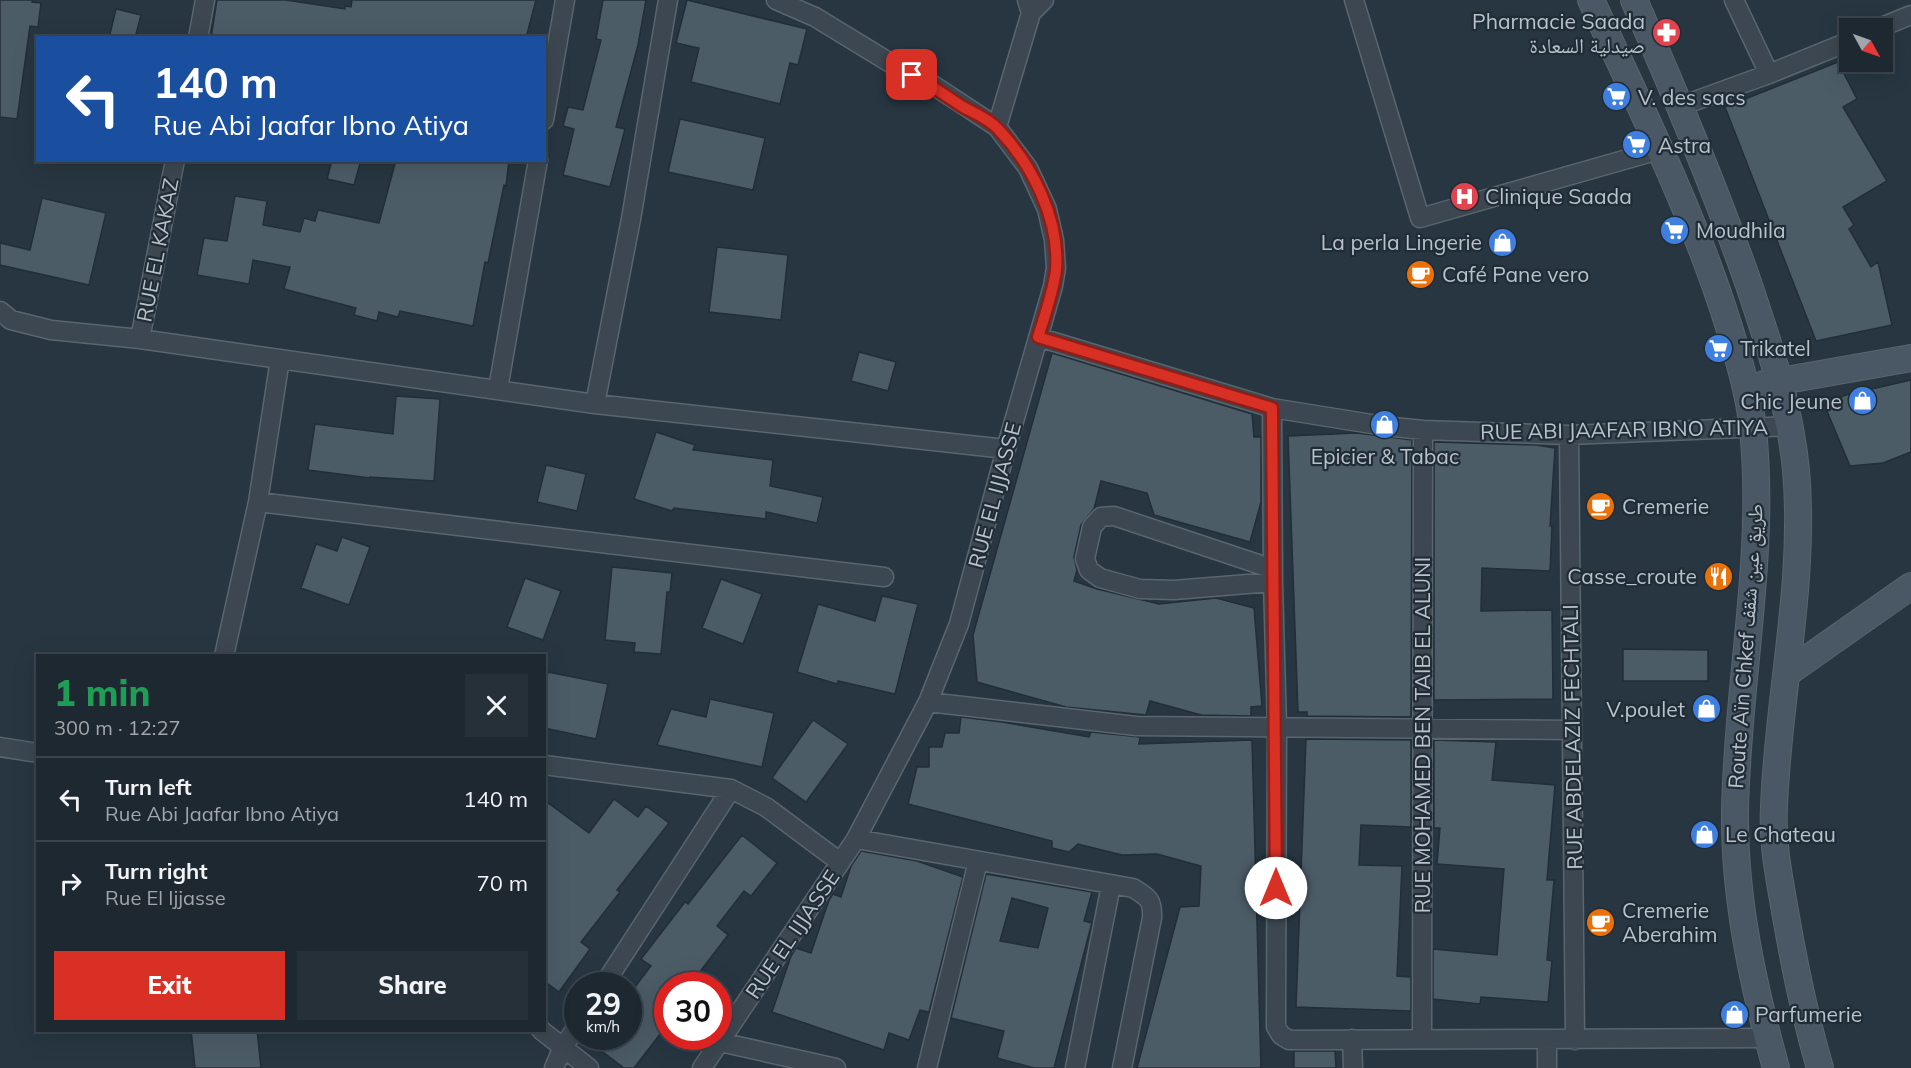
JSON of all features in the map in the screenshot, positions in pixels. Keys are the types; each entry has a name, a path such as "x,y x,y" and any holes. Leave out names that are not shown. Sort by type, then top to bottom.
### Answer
{"main road":[{"name":"Route Aïn Chkef طريق عين شقف","path":"1591,0 1685,206 1713,275 1746,388 1753,429 1754,574 1738,751 1735,813 1738,874 1746,938 1776,1068"},
{"name":"Route Aïn Chkef طريق عين شقف","path":"1634,0 1681,106 1731,232 1780,380 1790,426 1796,471 1795,580 1773,809 1777,869 1800,989 1820,1068"},
{"path":"1746,388 1911,358"},
{"path":"1786,673 1911,586"}],"street":[{"path":"198,36 205,0"},
{"path":"546,111 565,0"},
{"path":"595,404 631,219 668,0"},
{"name":"RUE EL IJJASSE","path":"732,1024 856,840 928,702 959,624 1053,286 1056,268 1054,240 1047,209 1036,183 997,127 933,85 892,64 815,8 776,0"},
{"path":"1354,0 1420,218 1659,150"},
{"path":"1734,0 1769,74"},
{"path":"997,127 1034,4"},
{"path":"1893,23 1911,15"},
{"path":"1681,106 1839,45"},
{"name":"RUE EL KAKAZ","path":"140,339 175,162"},
{"path":"498,389 537,162"},
{"path":"4,321 51,330 140,339 595,404 1006,449"},
{"name":"RUE ABI JAAFAR IBNO ATIYA","path":"1038,337 1272,408 1384,426 1423,430 1569,435 1790,426"},
{"path":"224,654 258,502 280,359"},
{"path":"1272,408 1277,727 1276,1027 1281,1035 1289,1040 1768,1038"},
{"name":"RUE MOHAMED BEN TAIB EL ALUNI","path":"1422,1039 1423,430"},
{"name":"RUE ABDELAZIZ FECHTALI","path":"1569,435 1575,1040"},
{"path":"258,502 884,577"},
{"path":"1114,516 1273,575 1174,590 1140,589 1100,578 1089,570 1085,559 1092,528 1101,517 1114,516"},
{"path":"928,702 1137,726 1572,730"},
{"path":"0,747 36,753"},
{"path":"546,765 731,789 766,807 840,862"},
{"path":"612,972 731,789"},
{"path":"856,840 1133,888 1147,896 1152,905 1152,918 1122,1068"},
{"path":"927,1068 978,861"},
{"path":"1075,1068 1111,885"},
{"path":"543,1032 589,1068"},
{"path":"1352,1039 1353,1068"},
{"path":"1547,1040 1547,1068"},
{"path":"554,1068 564,1045"},
{"path":"732,1045 836,1068"},
{"name":"RUE EL IJJASSE","path":"702,1068 714,1050"}],"building":[{"path":"0,0 32,0 32,2 41,3 38,27 30,26 17,119 0,117"},
{"path":"217,0 286,0 345,9 345,6 351,7 352,0 536,0 527,36 211,36"},
{"path":"603,0 646,0 638,45 616,127 625,129 610,187 563,175 574,129 563,126 568,107 583,110 601,40 596,39"},
{"path":"687,0 807,29 798,65 790,63 780,104 691,82 699,48 676,43"},
{"path":"116,9 141,15 136,36 109,36"},
{"path":"1838,62 1839,72 1843,72 1857,99 1843,107 1887,181 1843,207 1854,225 1849,229 1871,267 1878,262 1892,325 1816,341 1725,107"},
{"path":"680,119 765,138 753,190 668,172"},
{"path":"331,162 360,162 354,185 327,179"},
{"path":"395,162 509,162 506,186 504,185 488,263 485,262 473,326 400,311 398,317 379,312 377,321 354,315 356,308 284,289 290,267 253,260 249,284 197,275 204,238 227,241 235,196 267,201 263,225 300,232 304,218 315,221 318,210 379,223"},
{"path":"42,198 106,213 89,285 0,265 0,243 30,250"},
{"path":"717,247 788,255 781,320 709,312"},
{"path":"859,352 896,362 888,391 851,381"},
{"path":"1052,353 1252,414 1254,437 1261,437 1261,502 1250,542 1154,515 1147,493 1101,481 1094,509 1081,525 1074,557 1077,570 1074,581 1097,589 1159,604 1216,598 1254,608 1262,706 1251,707 1251,716 1201,715 1150,701 1146,715 1066,707 977,682 973,635"},
{"path":"1911,380 1911,452 1883,463 1850,466 1824,404 1846,395"},
{"path":"396,396 440,399 434,481 370,478 308,470 315,424 393,434"},
{"path":"656,432 695,445 693,450 773,460 770,486 823,497 817,523 766,512 766,519 674,508 672,511 634,499"},
{"path":"1357,433 1412,440 1411,717 1307,716 1307,712 1298,712 1288,436"},
{"path":"1434,442 1536,445 1555,448 1550,526 1552,526 1550,571 1482,568 1481,611 1552,610 1553,699 1434,700"},
{"path":"546,465 586,474 577,511 537,502"},
{"path":"342,537 370,547 349,605 301,588 316,544 337,551"},
{"path":"612,567 672,573 670,592 667,592 661,654 634,652 635,643 605,640"},
{"path":"525,578 561,591 543,640 507,627"},
{"path":"721,579 762,594 743,644 702,628"},
{"path":"882,596 918,604 895,694 838,681 837,684 797,672 818,604 875,621"},
{"path":"1623,649 1708,650 1708,681 1623,681"},
{"path":"548,672 608,684 596,739 546,728"},
{"path":"710,699 774,713 762,767 657,745 671,709 706,717"},
{"path":"961,717 1089,737 1091,732 1140,737 1139,744 1252,740 1261,1068 1137,1068 1180,907 1199,906 1201,866 1157,854 1122,855 1078,844 1069,852 1052,848 1052,841 908,804 917,767 929,767 929,747 942,747 945,733 959,733"},
{"path":"813,720 848,744 806,802 772,778"},
{"path":"1306,739 1411,740 1411,827 1361,825 1359,865 1402,866 1397,976 1411,977 1411,1011 1296,1007"},
{"path":"1434,740 1496,742 1492,780 1555,785 1547,880 1554,880 1547,960 1552,961 1548,1002 1481,997 1480,1004 1433,999 1433,949 1497,955 1504,869 1437,864 1440,828 1434,828"},
{"path":"614,799 638,817 646,806 669,823 617,890 620,892 581,942 590,949 573,972 564,972 564,985 559,992 546,982 546,801 589,833"},
{"path":"742,835 777,863 751,896 744,891 717,926 728,935 700,972 654,972 654,1042 634,1068 624,1068 600,1050 642,1050 642,978 651,966 641,959 685,902 688,904"},
{"path":"861,851 917,861 963,877 929,1012 920,1010 909,1040 889,1033 884,1050 772,1012 791,956 796,948 811,953 829,900 833,894 841,897 851,866"},
{"path":"986,874 1092,892 1084,921 1092,923 1054,1068 1034,1068 997,1058 1004,1031 951,1018","holes":["1012,898 1048,908 1038,948 1000,941"]},
{"path":"191,1032 257,1032 261,1068 195,1068"},
{"path":"1294,1051 1335,1051 1336,1068 1294,1068"}],"place":[{"name":"Pharmacie Saada صيدلية السعادة","path":"1666,33"},
{"name":"V. des sacs","path":"1617,97"},
{"name":"Astra","path":"1637,145"},
{"name":"Clinique Saada","path":"1464,196"},
{"name":"Moudhila","path":"1675,230"},
{"name":"La perla Lingerie","path":"1503,242"},
{"name":"Café Pane vero","path":"1421,274"},
{"name":"Trikatel","path":"1719,348"},
{"name":"Chic Jeune","path":"1863,401"},
{"name":"Epicier & Tabac","path":"1385,425"},
{"name":"Cremerie","path":"1601,506"},
{"name":"Casse_croute","path":"1718,576"},
{"name":"V.poulet","path":"1706,709"},
{"name":"Le Chateau","path":"1704,834"},
{"name":"Cremerie Aberahim","path":"1601,922"},
{"name":"Parfumerie","path":"1734,1014"}],"route":[{"path":"912,75 933,85 997,127 1028,168 1036,183 1047,209 1056,255 1053,286 1038,337 1272,408 1277,727 1276,888"}]}
